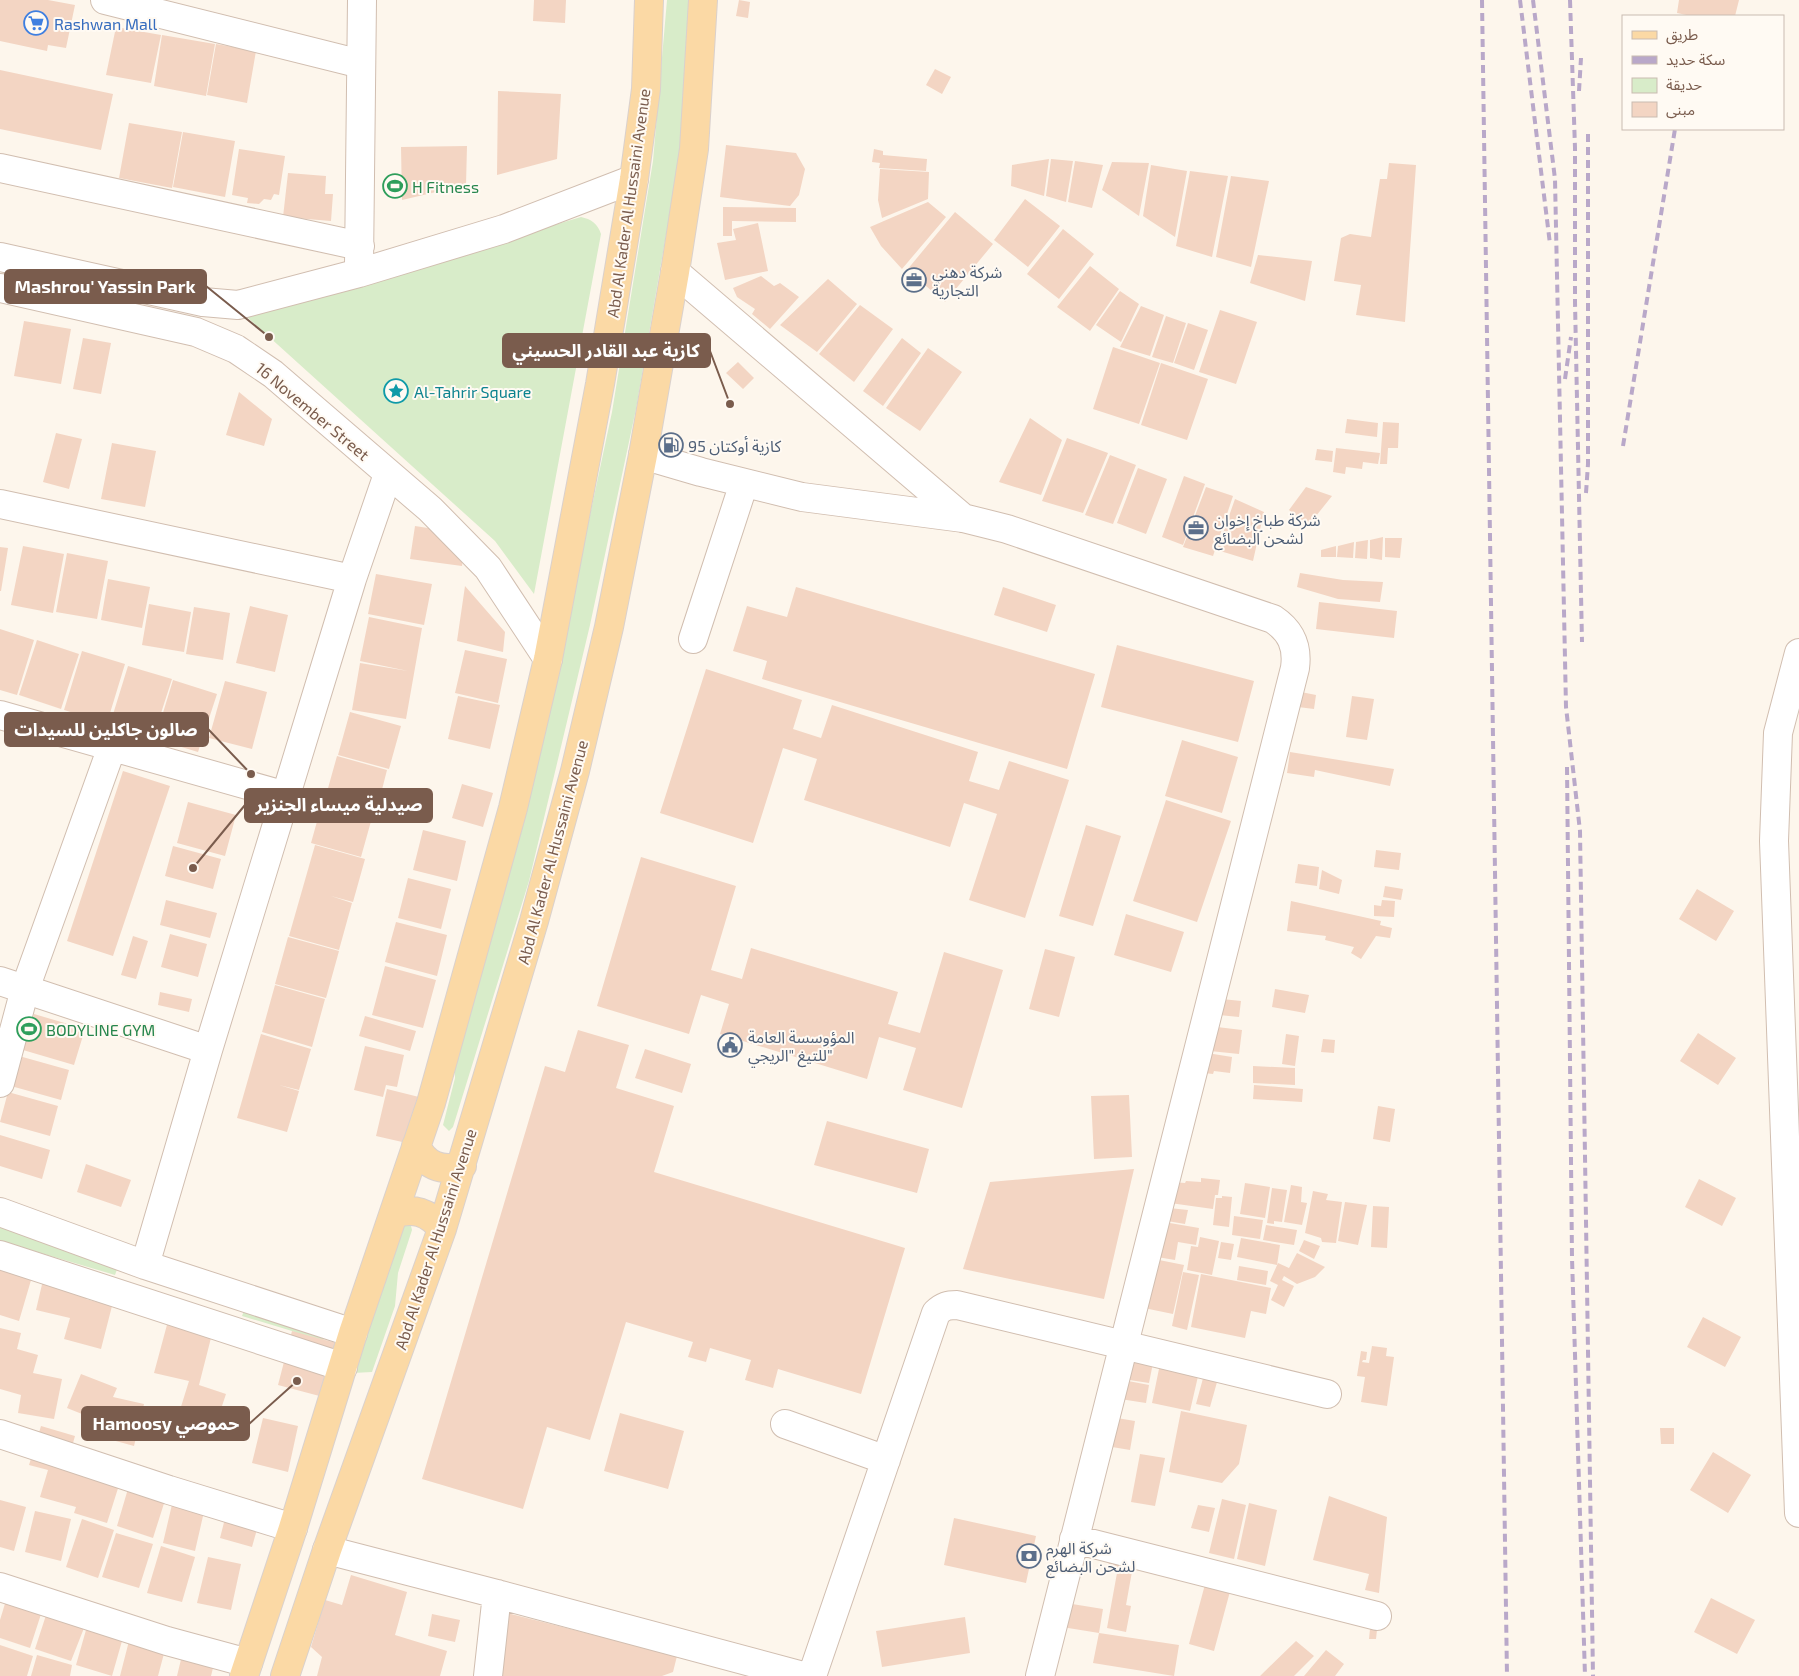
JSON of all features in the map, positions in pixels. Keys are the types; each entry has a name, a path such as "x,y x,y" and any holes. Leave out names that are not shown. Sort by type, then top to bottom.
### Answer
{"main road":[{"name":"Abd Al Kader Al Hussaini Avenue","path":"246,1669 430,1103 513,808 548,659 600,384 634,179 646,88 648,0"},
{"name":"Abd Al Kader Al Hussaini Avenue","path":"285,1676 327,1550 442,1228 462,1166 534,921 575,771 608,627 643,455 675,272 694,149 703,0"},
{"path":"416,1146 425,1160 438,1167 446,1169 462,1166"},
{"path":"394,1214 412,1210 421,1212 436,1221 442,1228"}],"street":[{"path":"105,0 362,64"},
{"path":"359,273 362,0"},
{"path":"0,168 360,246"},
{"path":"0,257 203,302 238,305 359,273 504,229 634,179"},
{"path":"675,272 963,518"},
{"name":"16 November Street","path":"0,288 196,332 236,350 274,374 430,509 488,568 548,659"},
{"path":"643,455 700,472 802,497 963,518 1016,532 1273,619 1288,631 1296,649 1295,668 1040,1676"},
{"path":"145,1266 208,1050 352,579 388,474"},
{"path":"693,638 744,482"},
{"path":"0,504 352,579"},
{"path":"1799,652 1778,733 1774,841 1799,1513"},
{"path":"0,715 286,796"},
{"path":"0,1083 12,985 112,747"},
{"path":"12,985 208,1050"},
{"path":"0,1212 145,1266 354,1333"},
{"path":"0,1255 343,1367"},
{"path":"812,1676 936,1313 941,1308 949,1305 958,1305 1327,1394"},
{"path":"785,1424 886,1460"},
{"path":"0,1434 169,1490 293,1528"},
{"path":"1074,1539 1377,1616"},
{"path":"327,1550 803,1676"},
{"path":"0,1587 167,1640 246,1669"},
{"path":"488,1676 497,1594"}],"green space":[{"path":"667,0 690,0 681,148 636,409 590,625 529,881 453,1127 449,1131 443,1125 455,1078 454,1055 504,891 554,684 612,412 653,161"},
{"path":"581,217 594,222 601,234 534,594 495,541 247,317"},
{"path":"0,1217 120,1261 115,1275 0,1241"},
{"path":"406,1224 411,1226 412,1230 398,1273 395,1306 372,1372 353,1373 402,1227"},
{"path":"247,1303 326,1338 321,1341 315,1341 292,1331 242,1316"}],"building":[{"name":"Rashwan Mall","path":"0,0 48,0 75,5 66,48 48,45 47,51 0,41"},
{"path":"534,0 566,0 565,23 533,21"},
{"path":"739,0 750,2 748,18 736,16"},
{"path":"1679,0 1739,0 1735,15 1686,15 1677,13"},
{"path":"116,27 161,35 151,83 106,75"},
{"path":"162,35 215,44 206,96 154,86"},
{"path":"216,44 256,51 247,103 207,95"},
{"path":"935,69 951,77 942,94 926,85"},
{"path":"0,70 113,94 101,150 0,129"},
{"path":"498,91 561,94 557,159 497,175"},
{"path":"129,123 182,132 172,188 119,178"},
{"path":"183,132 235,141 225,197 173,187"},
{"path":"726,145 796,153 805,169 799,195 790,206 720,197"},
{"path":"467,146 466,185 402,200 401,147"},
{"path":"239,149 285,156 279,195 274,194 271,200 264,199 259,204 247,203 248,198 232,195"},
{"path":"874,149 883,151 883,155 927,159 926,171 879,168 880,163 872,162"},
{"path":"1049,159 1044,196 1011,186 1012,165"},
{"path":"1051,159 1073,161 1066,202 1046,196"},
{"path":"1075,161 1103,165 1092,208 1068,202"},
{"path":"1112,162 1149,163 1139,216 1102,190"},
{"path":"1389,163 1416,165 1405,322 1356,315 1361,285 1334,281 1341,238 1350,234 1371,237 1380,179 1387,179"},
{"path":"1151,165 1187,171 1175,237 1143,216"},
{"path":"880,169 929,172 928,199 882,218 878,200"},
{"path":"1190,171 1228,176 1212,257 1176,246"},
{"path":"288,173 326,176 325,194 333,194 331,221 283,217"},
{"path":"1231,176 1269,181 1251,267 1216,257"},
{"path":"1025,199 1060,226 1028,267 994,240"},
{"path":"928,202 946,217 902,269 881,246 870,227"},
{"path":"723,207 796,208 796,222 732,221 732,236 723,236"},
{"path":"955,212 993,244 945,302 907,270"},
{"path":"758,223 768,271 725,280 717,243 736,240 733,229"},
{"path":"1063,229 1094,254 1059,299 1027,274"},
{"path":"1258,255 1312,261 1305,301 1250,283"},
{"path":"1090,266 1119,289 1090,331 1057,307"},
{"path":"761,276 774,286 780,283 799,297 770,329 752,314 755,309 737,297 733,288"},
{"path":"828,279 857,304 817,352 780,325"},
{"path":"1120,291 1139,304 1121,342 1096,325"},
{"path":"860,305 893,329 854,382 819,354"},
{"path":"1141,306 1164,315 1150,356 1120,347"},
{"path":"1220,310 1257,322 1236,384 1199,372"},
{"path":"1166,316 1186,323 1173,363 1152,357"},
{"path":"24,321 71,329 61,384 14,376"},
{"path":"1188,323 1208,330 1194,370 1174,363"},
{"path":"83,338 111,343 101,394 73,389"},
{"path":"902,338 921,353 883,406 863,391"},
{"path":"1113,347 1160,363 1139,424 1093,409"},
{"path":"928,348 962,372 920,431 886,408"},
{"path":"738,362 754,378 743,389 726,373"},
{"path":"1161,363 1208,379 1187,440 1141,425"},
{"path":"239,392 272,419 264,446 226,435"},
{"path":"1030,418 1062,440 1041,495 999,482"},
{"path":"1347,419 1378,423 1377,437 1345,433"},
{"path":"1383,422 1399,423 1398,448 1388,448 1387,464 1380,464"},
{"path":"56,433 82,439 69,489 43,482"},
{"path":"1067,438 1108,453 1083,513 1042,501"},
{"path":"112,443 156,451 145,507 101,499"},
{"path":"1336,448 1380,453 1378,464 1363,462 1362,469 1346,467 1345,474 1333,472"},
{"path":"1317,449 1333,451 1332,462 1315,460"},
{"path":"1110,455 1136,465 1113,524 1085,515"},
{"path":"1138,468 1167,479 1146,534 1117,523"},
{"path":"1184,476 1205,484 1183,545 1162,537"},
{"path":"1206,487 1233,496 1213,556 1183,547"},
{"path":"1306,487 1332,496 1308,526 1289,510"},
{"path":"1235,499 1264,512 1253,561 1217,550"},
{"path":"415,526 466,534 462,566 410,559"},
{"path":"1383,537 1382,560 1370,558 1370,540"},
{"path":"1385,538 1402,538 1400,558 1385,557"},
{"path":"1368,540 1367,559 1355,558 1356,542"},
{"path":"1354,542 1353,558 1337,557 1338,546"},
{"path":"23,546 64,554 53,613 11,605"},
{"path":"1336,546 1336,557 1321,557 1321,550"},
{"path":"0,547 8,548 1,591 0,591"},
{"path":"67,553 108,561 97,619 56,612"},
{"path":"1300,573 1343,580 1383,582 1380,602 1338,599 1297,587"},
{"path":"376,574 432,584 424,625 368,614"},
{"path":"108,579 150,587 142,628 101,620"},
{"path":"465,586 505,632 503,652 457,641"},
{"path":"796,587 1095,674 1067,769 762,679 767,661 733,651 747,606 787,617"},
{"path":"1003,587 1056,605 1047,632 994,615"},
{"path":"1319,602 1397,611 1394,638 1316,629"},
{"path":"149,604 191,612 184,652 142,645"},
{"path":"250,606 288,615 275,672 236,663"},
{"path":"194,607 230,613 223,660 186,654"},
{"path":"369,617 422,628 406,719 352,710 360,663 408,671 360,661"},
{"path":"0,629 34,640 17,695 0,690"},
{"path":"37,640 79,654 61,709 19,695"},
{"path":"1117,645 1254,681 1238,742 1101,707"},
{"path":"465,650 507,659 498,703 455,693"},
{"path":"82,651 125,664 107,723 64,710"},
{"path":"128,666 172,679 153,738 110,724"},
{"path":"706,669 802,700 793,729 821,738 832,705 978,752 969,781 999,790 1009,761 1069,780 1025,918 969,900 997,814 964,803 950,847 804,800 817,759 783,748 753,843 660,813"},
{"path":"173,680 217,694 198,752 155,739"},
{"path":"225,681 267,692 252,749 209,738"},
{"path":"1301,692 1316,695 1314,709 1298,707"},
{"path":"458,696 500,705 490,749 448,739"},
{"path":"1352,696 1374,699 1367,740 1346,737"},
{"path":"350,712 401,726 389,769 338,755"},
{"path":"1182,740 1238,757 1222,813 1165,796"},
{"path":"1290,752 1394,769 1390,786 1315,770 1314,777 1287,773"},
{"path":"337,756 387,770 376,813 325,799"},
{"path":"123,771 170,786 113,956 67,941"},
{"path":"462,784 493,793 483,827 452,818"},
{"path":"323,800 373,814 361,857 311,843"},
{"path":"1166,800 1231,821 1197,922 1133,901"},
{"path":"188,802 236,815 225,856 177,843"},
{"path":"1086,825 1121,836 1093,926 1059,916"},
{"path":"423,830 466,841 457,881 413,870"},
{"path":"315,845 365,859 353,902 331,896 352,903 339,950 289,936"},
{"path":"173,846 221,859 213,889 165,876"},
{"path":"1376,850 1401,853 1399,870 1374,867"},
{"path":"641,857 736,886 711,970 742,979 751,948 898,992 888,1024 920,1033 944,952 1003,970 962,1108 903,1090 916,1048 879,1037 867,1079 720,1034 729,1004 701,995 689,1034 597,1006"},
{"path":"1298,864 1319,867 1317,886 1295,883"},
{"path":"1322,870 1342,880 1339,894 1319,889"},
{"path":"408,878 451,889 441,929 398,918"},
{"path":"1385,886 1403,889 1401,900 1383,897"},
{"path":"1697,889 1734,911 1716,941 1679,919"},
{"path":"166,900 217,913 210,938 160,925"},
{"path":"1382,900 1395,901 1394,917 1374,916 1374,905 1381,906"},
{"path":"1291,901 1381,921 1380,925 1392,928 1390,938 1376,936 1361,959 1351,953 1354,947 1325,940 1326,936 1287,931"},
{"path":"1126,914 1184,932 1171,972 1114,955"},
{"path":"396,922 447,935 437,976 385,962"},
{"path":"170,934 207,944 198,977 161,967"},
{"path":"133,936 148,941 136,979 121,975"},
{"path":"288,937 339,951 326,998 275,984"},
{"path":"1045,949 1075,957 1059,1017 1029,1009"},
{"path":"385,966 436,980 423,1028 372,1015"},
{"path":"275,985 325,999 312,1047 262,1032"},
{"path":"1275,989 1309,995 1305,1013 1272,1007"},
{"path":"160,992 192,999 189,1012 158,1005"},
{"path":"1222,999 1241,1001 1239,1017 1219,1015"},
{"path":"34,1014 85,1029 74,1065 23,1050"},
{"path":"365,1016 416,1031 410,1051 359,1036"},
{"path":"1217,1027 1242,1030 1239,1054 1210,1051"},
{"path":"578,1030 629,1045 616,1088 674,1106 654,1172 905,1248 861,1394 778,1369 773,1388 745,1380 751,1360 710,1348 706,1362 688,1357 693,1342 626,1322 590,1440 547,1427 523,1509 422,1479 545,1066 565,1072"},
{"path":"1698,1033 1736,1058 1718,1085 1680,1061"},
{"path":"261,1034 311,1049 299,1090 279,1085 299,1091 287,1132 237,1118"},
{"path":"1286,1034 1299,1036 1295,1066 1282,1064"},
{"path":"1323,1039 1335,1040 1334,1053 1321,1052"},
{"path":"365,1046 404,1055 397,1087 386,1085 383,1097 354,1090"},
{"path":"645,1049 691,1064 682,1093 635,1078"},
{"path":"1207,1053 1232,1057 1230,1073 1214,1071 1213,1074 1204,1073"},
{"path":"19,1056 69,1070 61,1100 11,1086"},
{"path":"1253,1066 1295,1068 1295,1085 1253,1083"},
{"path":"1254,1085 1303,1089 1302,1102 1253,1099"},
{"path":"387,1089 423,1098 411,1144 376,1136"},
{"path":"8,1092 58,1106 50,1136 0,1122"},
{"path":"1129,1095 1132,1157 1094,1159 1091,1096"},
{"path":"1378,1106 1395,1109 1390,1142 1373,1139"},
{"path":"827,1121 929,1149 917,1193 814,1165"},
{"path":"0,1135 50,1150 42,1179 0,1166"},
{"path":"86,1164 131,1180 121,1207 77,1192"},
{"path":"1134,1169 1104,1299 963,1269 990,1182"},
{"path":"1201,1178 1220,1180 1218,1195 1215,1195 1213,1209 1170,1203 1172,1182 1201,1182"},
{"path":"1699,1179 1736,1198 1722,1226 1685,1207"},
{"path":"1245,1183 1270,1187 1265,1218 1240,1214"},
{"path":"1291,1185 1302,1187 1301,1202 1307,1203 1302,1225 1284,1222"},
{"path":"1272,1188 1287,1190 1282,1222 1274,1221 1274,1224 1267,1223"},
{"path":"1313,1191 1328,1194 1326,1200 1342,1202 1336,1243 1322,1242 1321,1238 1305,1233"},
{"path":"1222,1196 1232,1197 1229,1227 1213,1225 1216,1198 1222,1198"},
{"path":"1345,1202 1367,1205 1358,1245 1338,1241"},
{"path":"1373,1206 1389,1207 1387,1248 1371,1247"},
{"path":"1169,1208 1188,1210 1185,1224 1167,1221"},
{"path":"1234,1216 1263,1220 1260,1239 1232,1235"},
{"path":"1164,1222 1199,1228 1196,1245 1178,1242 1175,1260 1157,1257"},
{"path":"1266,1225 1297,1230 1294,1245 1263,1240"},
{"path":"1200,1237 1219,1241 1212,1275 1187,1270 1191,1246 1198,1247"},
{"path":"1241,1238 1280,1245 1277,1265 1237,1257"},
{"path":"1304,1240 1320,1246 1314,1259 1299,1251"},
{"path":"1221,1242 1234,1244 1231,1260 1218,1258"},
{"path":"1297,1253 1325,1267 1315,1277 1297,1284 1284,1276 1282,1280 1294,1286 1284,1307 1271,1300 1278,1285 1270,1281 1278,1263 1289,1268"},
{"path":"1154,1259 1184,1265 1173,1314 1144,1308"},
{"path":"0,1260 34,1270 19,1321 0,1315"},
{"path":"47,1263 92,1273 86,1299 112,1306 101,1349 64,1339 70,1318 36,1310"},
{"path":"1239,1266 1268,1271 1266,1285 1237,1280"},
{"path":"1183,1272 1199,1275 1187,1330 1172,1326"},
{"path":"1201,1274 1271,1288 1266,1314 1251,1311 1245,1338 1191,1327"},
{"path":"1703,1317 1741,1337 1725,1367 1687,1347"},
{"path":"168,1321 212,1334 199,1385 226,1394 211,1439 175,1426 189,1381 154,1373"},
{"path":"0,1328 21,1333 17,1349 38,1355 33,1373 62,1379 54,1419 18,1413 21,1395 0,1389"},
{"path":"292,1331 340,1344 327,1398 278,1385"},
{"path":"1372,1346 1387,1348 1386,1356 1394,1357 1387,1406 1361,1402 1365,1377 1357,1376 1361,1351 1367,1352 1366,1360 1362,1362 1369,1363"},
{"path":"1126,1359 1153,1363 1149,1383 1123,1379"},
{"path":"1160,1364 1199,1372 1190,1411 1152,1403"},
{"path":"1205,1371 1219,1375 1210,1407 1196,1404"},
{"path":"81,1374 117,1388 113,1397 144,1404 134,1446 94,1435 97,1420 67,1408"},
{"path":"1123,1380 1149,1385 1146,1403 1120,1399"},
{"path":"1181,1411 1247,1425 1239,1464 1222,1483 1169,1472"},
{"path":"620,1413 684,1431 668,1489 604,1471"},
{"path":"1111,1417 1135,1421 1130,1450 1106,1446"},
{"path":"263,1418 298,1426 288,1472 252,1463"},
{"path":"41,1426 75,1436 71,1450 120,1482 107,1523 74,1513 76,1507 40,1497 48,1470 29,1465"},
{"path":"1660,1428 1674,1428 1674,1444 1661,1444"},
{"path":"1713,1452 1751,1475 1728,1513 1690,1490"},
{"path":"1140,1454 1165,1458 1155,1506 1131,1502"},
{"path":"130,1482 167,1494 153,1538 117,1526"},
{"path":"174,1496 206,1503 195,1551 163,1543"},
{"path":"1329,1496 1387,1517 1379,1593 1365,1590 1369,1574 1313,1560"},
{"path":"230,1499 263,1508 252,1547 220,1538"},
{"path":"1222,1499 1246,1505 1234,1559 1209,1553"},
{"path":"0,1500 26,1507 14,1551 0,1547"},
{"path":"1249,1503 1277,1510 1265,1566 1237,1559"},
{"path":"1198,1505 1215,1508 1209,1532 1191,1528"},
{"path":"35,1511 71,1519 61,1561 25,1552"},
{"path":"954,1518 1036,1536 1026,1583 944,1565"},
{"path":"82,1519 114,1530 98,1578 66,1567"},
{"path":"116,1533 153,1544 139,1588 102,1577"},
{"path":"161,1546 195,1557 182,1602 147,1593"},
{"path":"208,1557 241,1564 231,1610 197,1603"},
{"path":"1109,1561 1133,1566 1126,1605 1131,1606 1126,1632 1107,1628 1117,1573 1108,1571"},
{"path":"351,1575 407,1592 395,1635 447,1651 440,1676 317,1676 322,1657 311,1647 325,1600 342,1605"},
{"path":"1207,1577 1232,1584 1214,1651 1189,1644"},
{"path":"7,1597 43,1608 30,1648 0,1638 0,1620"},
{"path":"1711,1598 1755,1620 1737,1654 1694,1632"},
{"path":"1066,1603 1103,1609 1099,1633 1062,1627"},
{"path":"48,1609 86,1623 71,1661 35,1649"},
{"path":"507,1613 677,1656 673,1672 662,1676 491,1676"},
{"path":"432,1614 460,1620 455,1642 428,1636"},
{"path":"965,1617 970,1653 882,1667 876,1631"},
{"path":"88,1623 124,1634 112,1676 76,1665"},
{"path":"1370,1629 1377,1630 1376,1639 1369,1639"},
{"path":"1099,1633 1179,1645 1174,1676 1093,1663"},
{"path":"130,1637 166,1646 158,1676 120,1676"},
{"path":"1296,1641 1314,1656 1294,1676 1260,1676"},
{"path":"0,1645 33,1656 27,1676 0,1676"},
{"path":"184,1647 216,1656 211,1676 177,1676"},
{"path":"1326,1650 1344,1664 1335,1676 1304,1676"},
{"path":"37,1655 72,1665 70,1676 31,1676"}],"railway":[{"path":"1482,0 1507,1676"},
{"path":"1520,0 1550,244"},
{"path":"1533,0 1555,179 1566,707 1580,831 1593,1676"},
{"path":"1570,0 1575,148 1575,302 1582,642"},
{"path":"1579,91 1581,58"},
{"path":"1623,446 1675,130"},
{"path":"1586,493 1588,464 1588,134"},
{"path":"1565,379 1571,337"},
{"path":"1567,767 1572,1258 1585,1676"}],"place":[{"name":"Rashwan Mall","path":"36,23"},
{"name":"H Fitness","path":"395,186"},
{"name":"شركة دهني التجارية","path":"914,280"},
{"name":"Mashrou' Yassin Park","path":"269,337"},
{"name":"Al-Tahrir Square","path":"396,391"},
{"name":"كازية عبد القادر الحسيني","path":"730,404"},
{"name":"كازية أوكتان 95","path":"671,445"},
{"name":"شركة طباخ إخوان لشحن البضائع","path":"1196,528"},
{"name":"صالون جاكلين للسيدات","path":"251,774"},
{"name":"صيدلية ميساء الجنزير","path":"193,868"},
{"name":"BODYLINE GYM","path":"29,1029"},
{"name":"المؤوسسة العامة للتيغ \"الريجي\"","path":"730,1045"},
{"name":"Hamoosy حموصي","path":"297,1381"},
{"name":"شركة الهرم لشحن البضائع","path":"1029,1556"}]}
